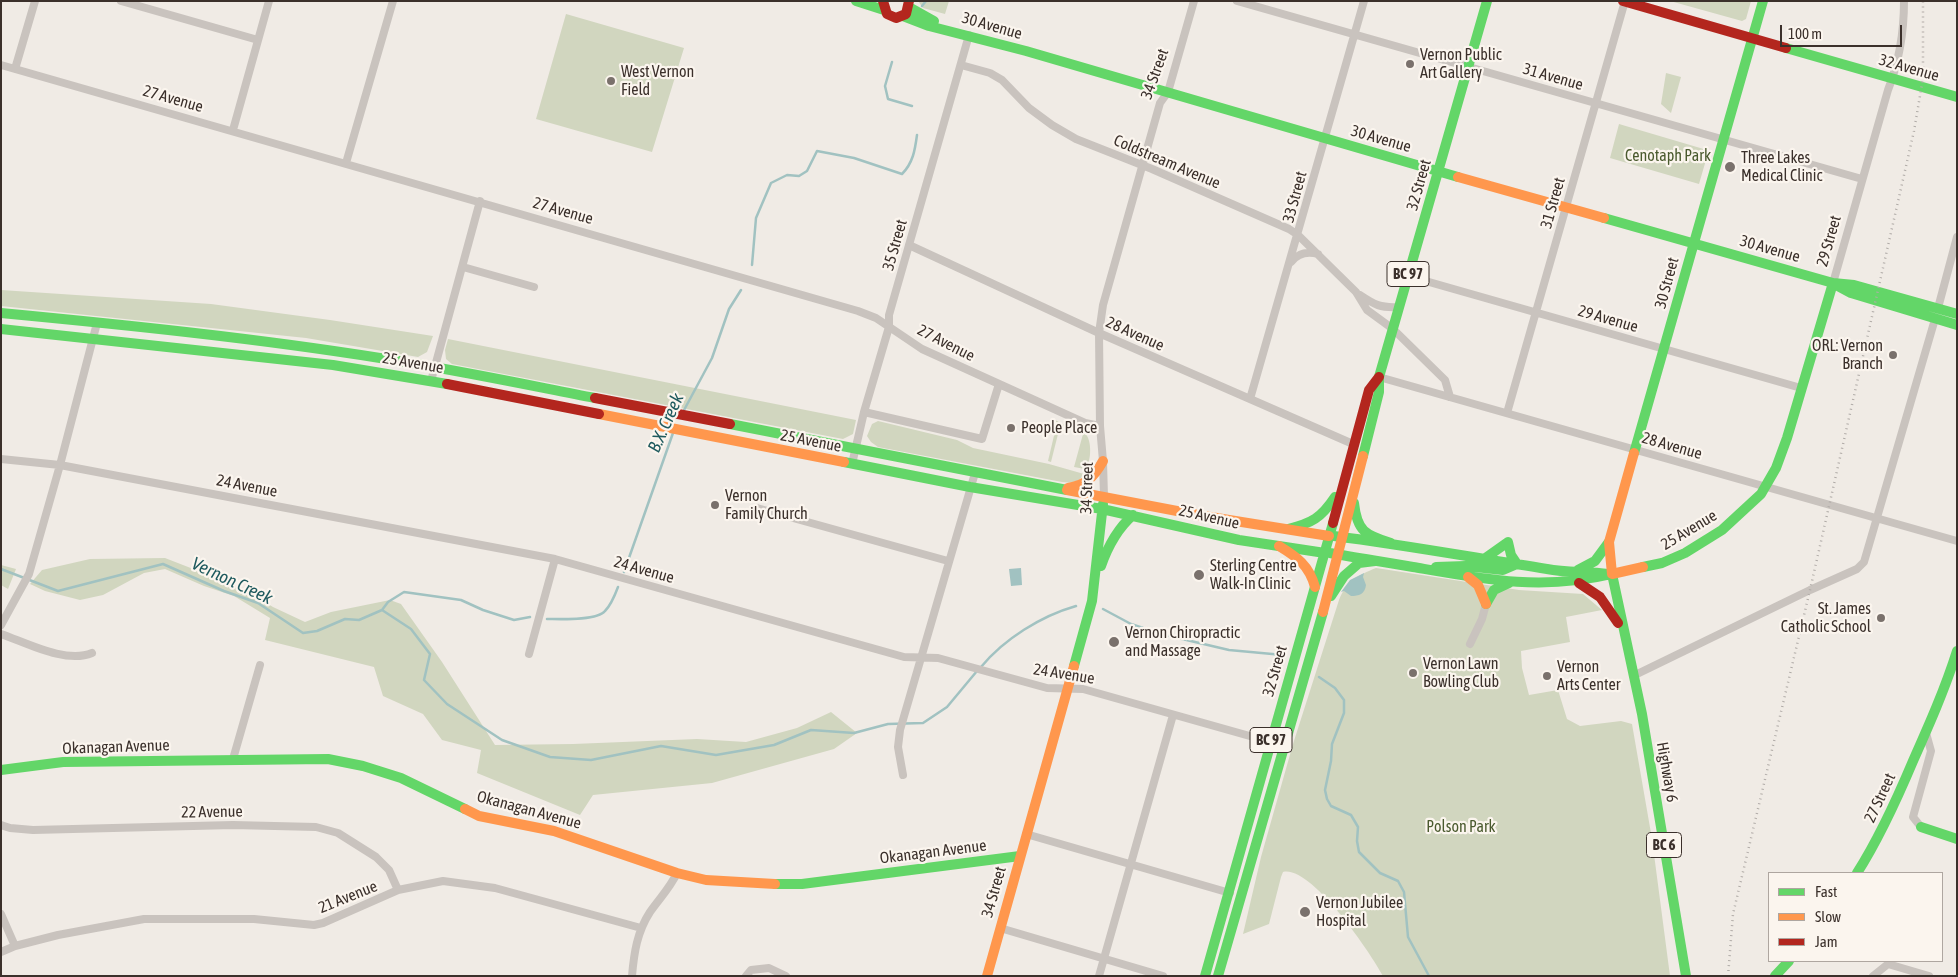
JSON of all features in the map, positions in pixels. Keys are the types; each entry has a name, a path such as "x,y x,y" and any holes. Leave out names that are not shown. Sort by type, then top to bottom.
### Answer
{"main road":[{"path":"856,1 883,6"},
{"name":"32 Street","path":"1218,976 1325,605 1379,392 1379,377 1487,1"},
{"name":"30 Street","path":"1612,574 1609,542 1763,1"},
{"name":"32 Avenue","path":"1624,2 1957,97"},
{"name":"30 Avenue","path":"883,6 891,17 907,8 929,26 969,35 1325,139 1833,283 1854,285 1957,314"},
{"name":"30 Avenue","path":"1833,283 1851,293 1957,325"},
{"name":"29 Street","path":"1766,486 1776,468 1786,438 1833,283"},
{"path":"1825,309 1835,295 1843,292 1851,293"},
{"name":"25 Avenue","path":"1,312 335,350 434,367 975,473 1288,530 1391,544 1550,570 1576,570 1612,574"},
{"name":"25 Avenue","path":"1,328 333,365 431,381 970,487 1102,509 1239,540 1325,552 1509,583 1543,585 1579,582 1662,563 1686,553 1722,530 1739,516 1761,494 1766,486"},
{"name":"32 Street","path":"1205,976 1325,552 1353,444 1369,390 1379,377"},
{"path":"1062,489 1082,486 1091,480 1103,462"},
{"path":"1288,530 1311,523 1321,517 1341,488"},
{"path":"1354,492 1355,518 1362,531 1371,537 1391,544"},
{"name":"34 Street","path":"987,976 1026,834 1069,689 1092,601 1104,497"},
{"path":"1096,576 1108,546 1122,524 1132,516"},
{"path":"1422,568 1466,566 1503,570 1517,564 1511,555 1508,542 1484,559"},
{"path":"1576,570 1595,562 1609,542"},
{"path":"1279,546 1296,556 1312,572 1315,587"},
{"path":"1325,605 1344,576 1359,563 1375,561"},
{"name":"Highway 6","path":"1612,574 1635,675 1686,976"},
{"path":"1466,576 1478,585 1486,604"},
{"path":"1579,582 1606,603 1624,633"},
{"path":"1486,604 1494,590 1509,583"},
{"name":"27 Street","path":"1858,872 1888,819 1926,733 1957,651"},
{"name":"Okanagan Avenue","path":"1,771 63,762 328,759 363,766 401,778 479,816 554,831 676,873 706,880 795,885 1020,856"},
{"path":"1921,827 1957,839"},
{"path":"1776,976 1788,962"}],"street":[{"path":"15,69 36,1"},
{"path":"121,1 258,40"},
{"path":"233,130 269,1"},
{"path":"346,163 393,1"},
{"name":"34 Street","path":"1104,497 1100,426 1099,333 1103,305 1160,103 1168,92 1194,1"},
{"name":"31 Avenue","path":"1237,1 1862,179"},
{"name":"33 Street","path":"1250,399 1364,1"},
{"name":"29 Street","path":"1833,283 1898,61 1904,17 1904,1"},
{"name":"31 Street","path":"1507,413 1624,2"},
{"name":"35 Street","path":"852,464 864,412 889,327 889,315 969,35"},
{"name":"27 Avenue","path":"1,65 233,130 858,311 876,318 922,349 1085,423 1100,426"},
{"name":"Coldstream Avenue","path":"961,65 990,73 1002,80 1029,108 1052,125 1076,139 1142,165 1289,229 1298,235 1356,292 1377,306 1399,307"},
{"path":"431,381 480,202"},
{"path":"1938,308 1957,237"},
{"name":"28 Avenue","path":"909,245 1099,333 1353,444"},
{"path":"1290,264 1295,257 1302,254 1310,252 1318,254"},
{"path":"463,267 534,287"},
{"name":"29 Avenue","path":"1408,276 1801,388"},
{"name":"Coldstream Avenue","path":"1356,292 1367,310 1393,328 1445,380 1450,397"},
{"path":"1635,675 1857,569 1864,562 1935,319"},
{"path":"1,625 29,574 97,323"},
{"name":"28 Avenue","path":"1379,377 1957,541"},
{"path":"864,412 982,440 1000,384"},
{"name":"24 Avenue","path":"1,458 60,465 555,559 904,657 938,658 1048,688 1083,689 1271,742"},
{"path":"903,775 898,747 900,730 975,473"},
{"path":"757,508 948,561"},
{"path":"529,654 555,559"},
{"path":"1470,644 1482,619 1486,604"},
{"path":"1,634 68,657 82,657 92,653"},
{"path":"233,759 260,665"},
{"path":"1099,976 1173,715"},
{"name":"27 Street","path":"1921,827 1913,817 1931,751 1926,733"},
{"name":"22 Avenue","path":"1,824 10,828 33,830 233,825 316,827 338,833 376,857 389,870 398,890"},
{"path":"1026,834 1241,896"},
{"path":"632,976 635,949 641,928 649,913 673,882 676,873"},
{"name":"21 Avenue","path":"1,952 15,946 58,935 144,919 254,919 314,924 324,923 398,890 443,881 495,888 641,928"},
{"path":"1,914 15,946"},
{"path":"1000,928 1163,976"},
{"path":"1873,976 1888,964 1929,976"},
{"path":"749,973 769,968 786,976"}],"green space":[{"path":"918,1 949,1 945,14 923,8"},
{"path":"1670,1 1751,1 1746,19 1742,21"},
{"name":"West Vernon Field","path":"566,14 684,48 652,152 536,119"},
{"path":"1666,73 1681,77 1671,113 1661,104"},
{"name":"Cenotaph Park","path":"1619,124 1707,150 1708,153 1699,184 1610,158"},
{"path":"1,290 211,304 433,336 427,352 418,357 306,338 1,306"},
{"path":"448,339 856,420 853,434 843,439 452,364 446,359 445,350"},
{"path":"1055,420 1067,427 1060,426 1051,462 1048,461 1057,423"},
{"path":"878,421 957,440 973,448 1049,464 1084,474 1074,482 1062,482 878,447 867,436 872,424"},
{"path":"1076,429 1084,433 1089,439 1090,458 1085,469 1074,467 1083,434 1076,431"},
{"path":"165,558 242,588 273,607 305,622 331,612 390,600 401,604 442,662 495,745 697,739 746,742 797,728 831,712 857,733 834,749 712,783 593,795 580,815 477,773 481,750 442,740 423,714 383,696 374,667 265,640 270,618 234,596 204,586 165,569 144,573 103,595 80,600 45,591 30,584 42,570 90,559"},
{"path":"1,565 16,569 8,589 1,585"},
{"name":"Polson Park","path":"1376,568 1519,590 1583,594 1602,610 1566,617 1570,642 1521,651 1522,668 1529,695 1558,690 1567,719 1580,726 1621,721 1632,724 1652,839 1670,976 1383,976 1339,912 1309,882 1295,873 1283,872 1269,924 1243,934 1261,857 1293,744 1339,600 1345,588 1353,580"}],"water":[{"path":"1021,568 1022,585 1011,586 1009,569"},
{"path":"1364,573 1363,577 1366,585 1363,592 1359,595 1351,596 1344,591 1341,592 1350,580"}],"waterway":[{"name":"B.X. Creek","path":"922,6 926,1"},
{"name":"B.X. Creek","path":"892,62 885,86 888,99 912,106"},
{"name":"B.X. Creek","path":"752,265 756,218 771,183 787,175 799,176 807,171 817,151 854,158 902,174 911,161 917,135"},
{"name":"B.X. Creek","path":"683,412 712,358 729,309 741,290"},
{"name":"B.X. Creek","path":"624,572 673,433"},
{"name":"Vernon Creek","path":"1,569 58,591 163,564 224,591 258,603 303,633 317,631 345,619 359,620 382,610"},
{"name":"B.X. Creek","path":"547,619 578,619 601,614 609,606 618,587"},
{"name":"B.X. Creek","path":"382,610 388,602 404,592 461,600 483,610 514,620 530,617"},
{"name":"Vernon Creek","path":"981,667 1001,647 1024,630 1037,622 1076,606"},
{"name":"Vernon Creek","path":"1103,609 1131,624 1161,634 1229,650 1283,655"},
{"name":"Vernon Creek","path":"382,610 411,629 430,654 424,680 447,704 502,740 550,757 591,760 661,746 716,755 774,745 811,730 854,733 888,724 923,723 947,707 977,671"},
{"name":"Vernon Creek","path":"1319,677 1335,688 1344,700 1344,713 1332,744 1331,761 1325,790 1327,799 1331,806 1351,815 1358,827 1357,841 1359,852 1380,873 1398,881 1404,892 1408,937 1429,976"}],"railway":[{"path":"1728,976 1733,914 1810,590 1914,131 1923,78 1923,1"}],"traffic: fast":[{"path":"856,1 884,10"},
{"path":"1363,456 1379,392 1379,377 1487,1"},
{"path":"1634,453 1763,1"},
{"path":"909,7 934,21"},
{"path":"903,16 929,26 1026,51 1458,177"},
{"path":"1786,48 1957,97"},
{"path":"1604,218 1833,283 1854,285 1957,314"},
{"path":"1643,567 1662,563 1685,553 1722,530 1761,494 1776,468 1787,438 1833,283"},
{"path":"1838,286 1851,293 1957,325"},
{"path":"1,313 190,332 285,344 434,367 595,398"},
{"path":"1,329 333,365 447,384"},
{"path":"730,424 1067,490"},
{"path":"844,462 970,487 1102,509 1239,540 1325,553"},
{"path":"1288,529 1315,519 1335,497"},
{"path":"1354,503 1360,526 1369,534 1391,543"},
{"path":"1074,666 1092,601 1103,504"},
{"path":"1101,566 1114,538 1133,515"},
{"path":"1205,976 1333,523"},
{"path":"1334,536 1555,570 1608,574"},
{"path":"1436,567 1466,566 1503,570 1517,564 1511,555 1508,542 1484,559"},
{"path":"1578,570 1595,561 1609,542"},
{"path":"1330,553 1463,576 1512,581 1561,582 1612,574"},
{"path":"1331,596 1344,576 1359,563 1375,561"},
{"path":"1612,574 1642,714 1686,976"},
{"path":"1486,604 1494,590 1509,583"},
{"path":"1218,976 1323,612"},
{"path":"1858,872 1881,832 1901,789 1936,707 1957,651"},
{"path":"1,770 63,762 328,759 363,766 401,778 465,809"},
{"path":"1921,827 1957,839"},
{"path":"775,884 802,884 1020,856"},
{"path":"1775,976 1788,962"}],"traffic: slow":[{"path":"1458,177 1604,218"},
{"path":"599,414 844,462"},
{"path":"1634,453 1609,542 1612,574 1643,567"},
{"path":"1323,612 1363,456"},
{"path":"1068,488 1080,485 1089,479 1103,461"},
{"path":"1067,490 1198,515 1329,536"},
{"path":"1279,546 1302,562 1315,587"},
{"path":"1468,577 1478,585 1486,604"},
{"path":"987,976 1074,666"},
{"path":"465,809 479,816 554,831 677,873 706,880 775,884"}],"traffic: jam":[{"path":"883,1 887,14 896,18 906,14 909,1"},
{"path":"1623,1 1786,48"},
{"path":"1333,523 1369,390 1379,377"},
{"path":"447,384 599,414"},
{"path":"595,398 730,424"},
{"path":"1579,583 1600,597 1618,623"}],"place":[{"name":"Vernon Public Art Gallery","path":"1410,64"},
{"name":"West Vernon Field","path":"611,81"},
{"name":"Three Lakes Medical Clinic","path":"1730,167"},
{"name":"ORL: Vernon Branch","path":"1893,355"},
{"name":"People Place","path":"1011,428"},
{"name":"Vernon Family Church","path":"715,505"},
{"name":"Sterling Centre Walk-In Clinic","path":"1199,575"},
{"name":"St. James Catholic School","path":"1881,618"},
{"name":"Vernon Chiropractic and Massage","path":"1114,642"},
{"name":"Vernon Lawn Bowling Club","path":"1413,673"},
{"name":"Vernon Arts Center","path":"1547,676"},
{"name":"Vernon Jubilee Hospital","path":"1305,912"}]}
